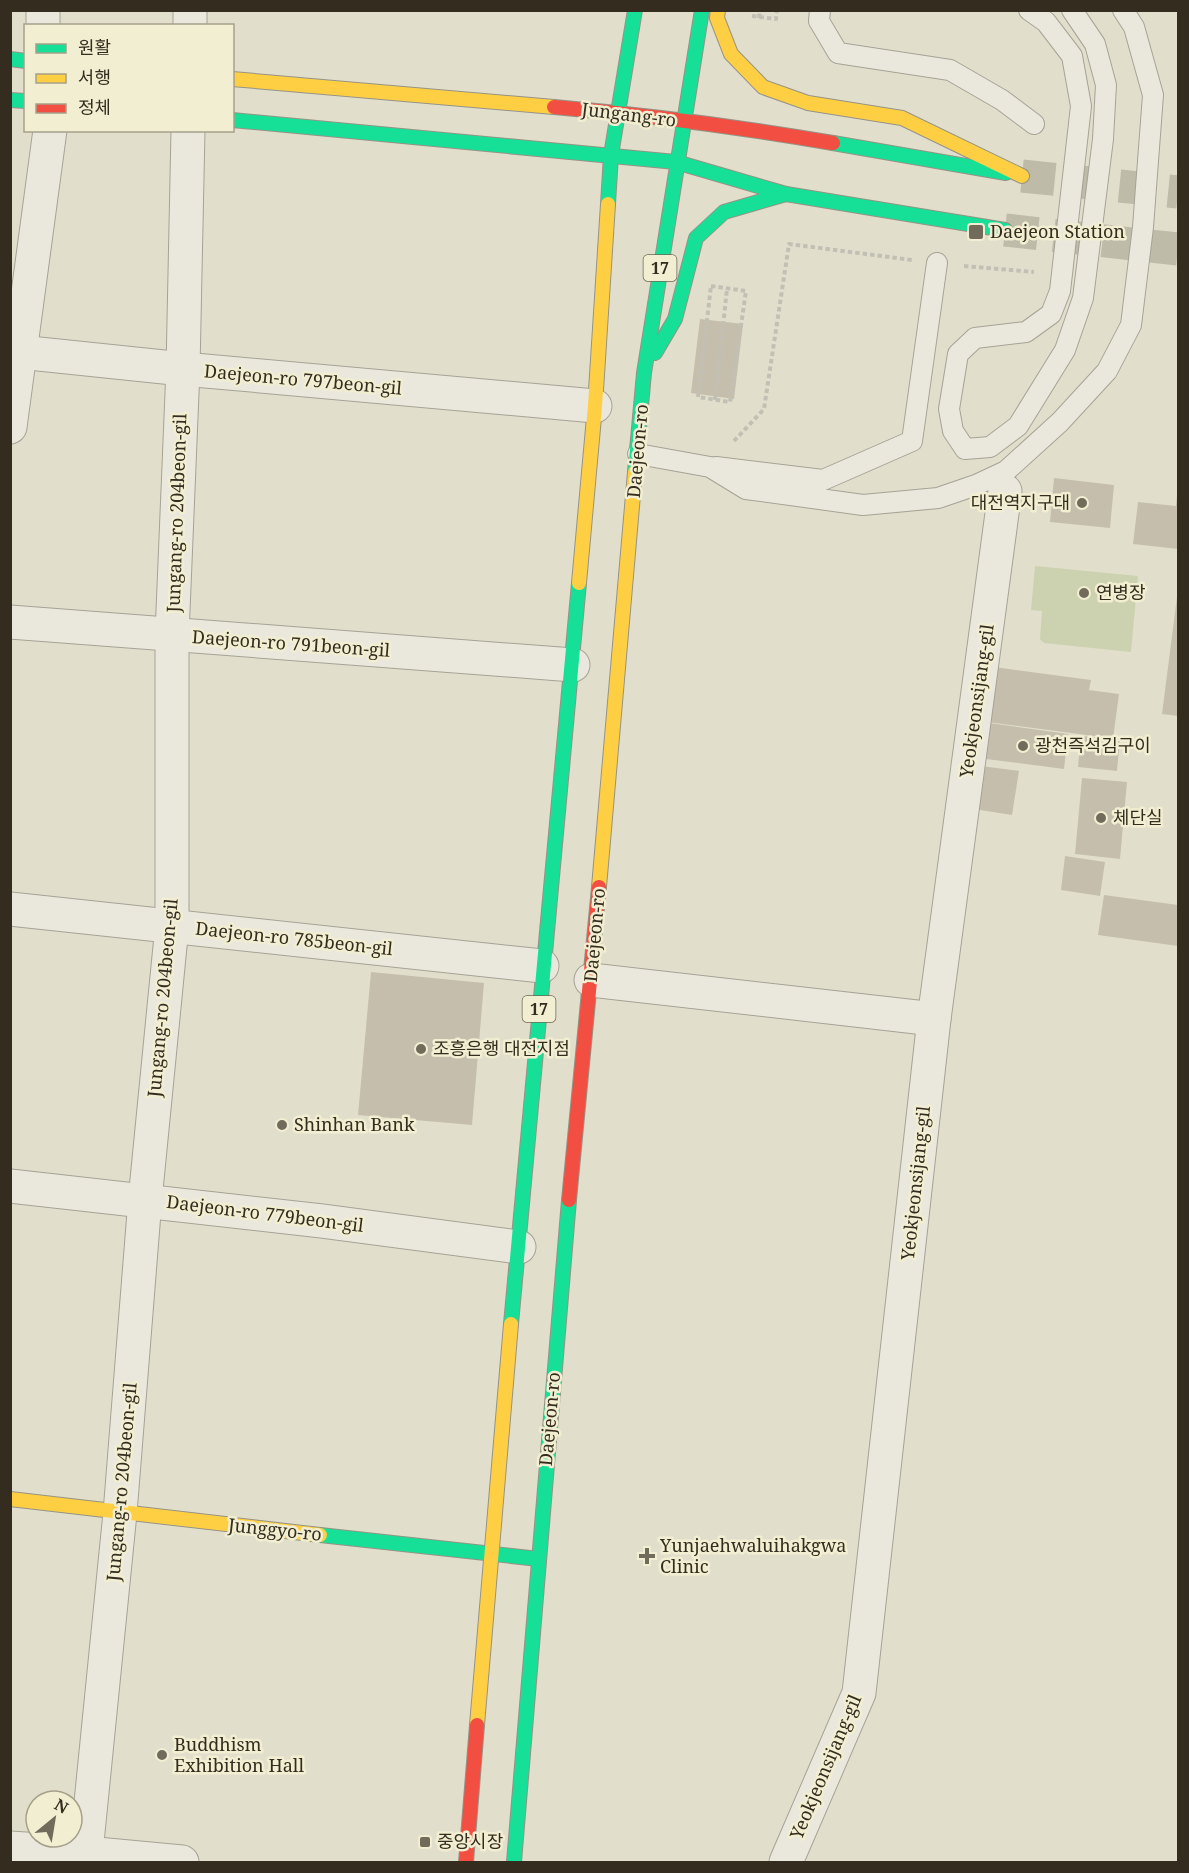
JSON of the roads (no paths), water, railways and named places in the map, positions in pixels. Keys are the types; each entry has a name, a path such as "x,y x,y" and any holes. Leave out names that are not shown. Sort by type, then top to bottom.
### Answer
{"main road":[{"name":"17","path":"466,1863 490,1553 595,406 611,155 635,10"},
{"name":"Daejeon-ro","path":"514,1863 562,1274 591,980 644,373 702,10"},
{"name":"Jungang-ro","path":"234,79 617,112 764,131 1022,176 902,118 808,103 763,87 731,54 717,18 718,10"},
{"path":"234,120 676,162 786,194 1005,230"},
{"path":"644,373 675,319 696,238 724,212 786,194"},
{"name":"Junggyo-ro","path":"10,1499 539,1558"}],"street":[{"path":"10,427 15,352 50,132"},
{"name":"Jungang-ro 204beon-gil","path":"85,1858 120,1513 145,1200 172,926 172,635 183,369 188,132"},
{"name":"Daejeon-ro 797beon-gil","path":"15,352 595,406"},
{"name":"Yeokjeonsijang-gil","path":"786,1863 859,1693 934,1019 1005,491"},
{"name":"Daejeon-ro 791beon-gil","path":"10,622 573,665"},
{"name":"Daejeon-ro 785beon-gil","path":"10,909 542,966"},
{"path":"591,980 934,1019"},
{"name":"Daejeon-ro 779beon-gil","path":"10,1186 322,1221 519,1247"},
{"path":"10,1848 85,1858 182,1863"}],"lane":[{"path":"820,10 819,21 838,52 950,70 1002,100 1034,124"},
{"path":"1029,10 1046,22 1072,56 1081,106 1060,291 1051,315 1026,332 975,338 958,354 949,409 952,431 965,449 990,447 1018,426 1065,350 1083,298 1103,139 1106,85 1095,44 1072,10"},
{"path":"710,467 746,489 864,505 938,498 976,485 1006,471 1060,422 1107,371 1131,325 1143,227 1153,95 1134,27 1124,10"},
{"path":"638,454 710,467 823,480 912,441 937,263"}],"tunnel":[{"path":"1022,176 1178,192"},
{"path":"1005,230 1178,249"}],"place":[{"name":"Daejeon Station","path":"976,232"},
{"name":"대전역지구대","path":"1082,503"},
{"name":"연병장","path":"1084,593"},
{"name":"광천즉석김구이","path":"1023,746"},
{"name":"체단실","path":"1101,818"},
{"name":"조흥은행 대전지점","path":"421,1049"},
{"name":"Shinhan Bank","path":"282,1125"},
{"name":"Yunjaehwaluihakgwa Clinic","path":"647,1556"},
{"name":"Buddhism Exhibition Hall","path":"162,1755"},
{"name":"중앙시장","path":"425,1842"}]}
